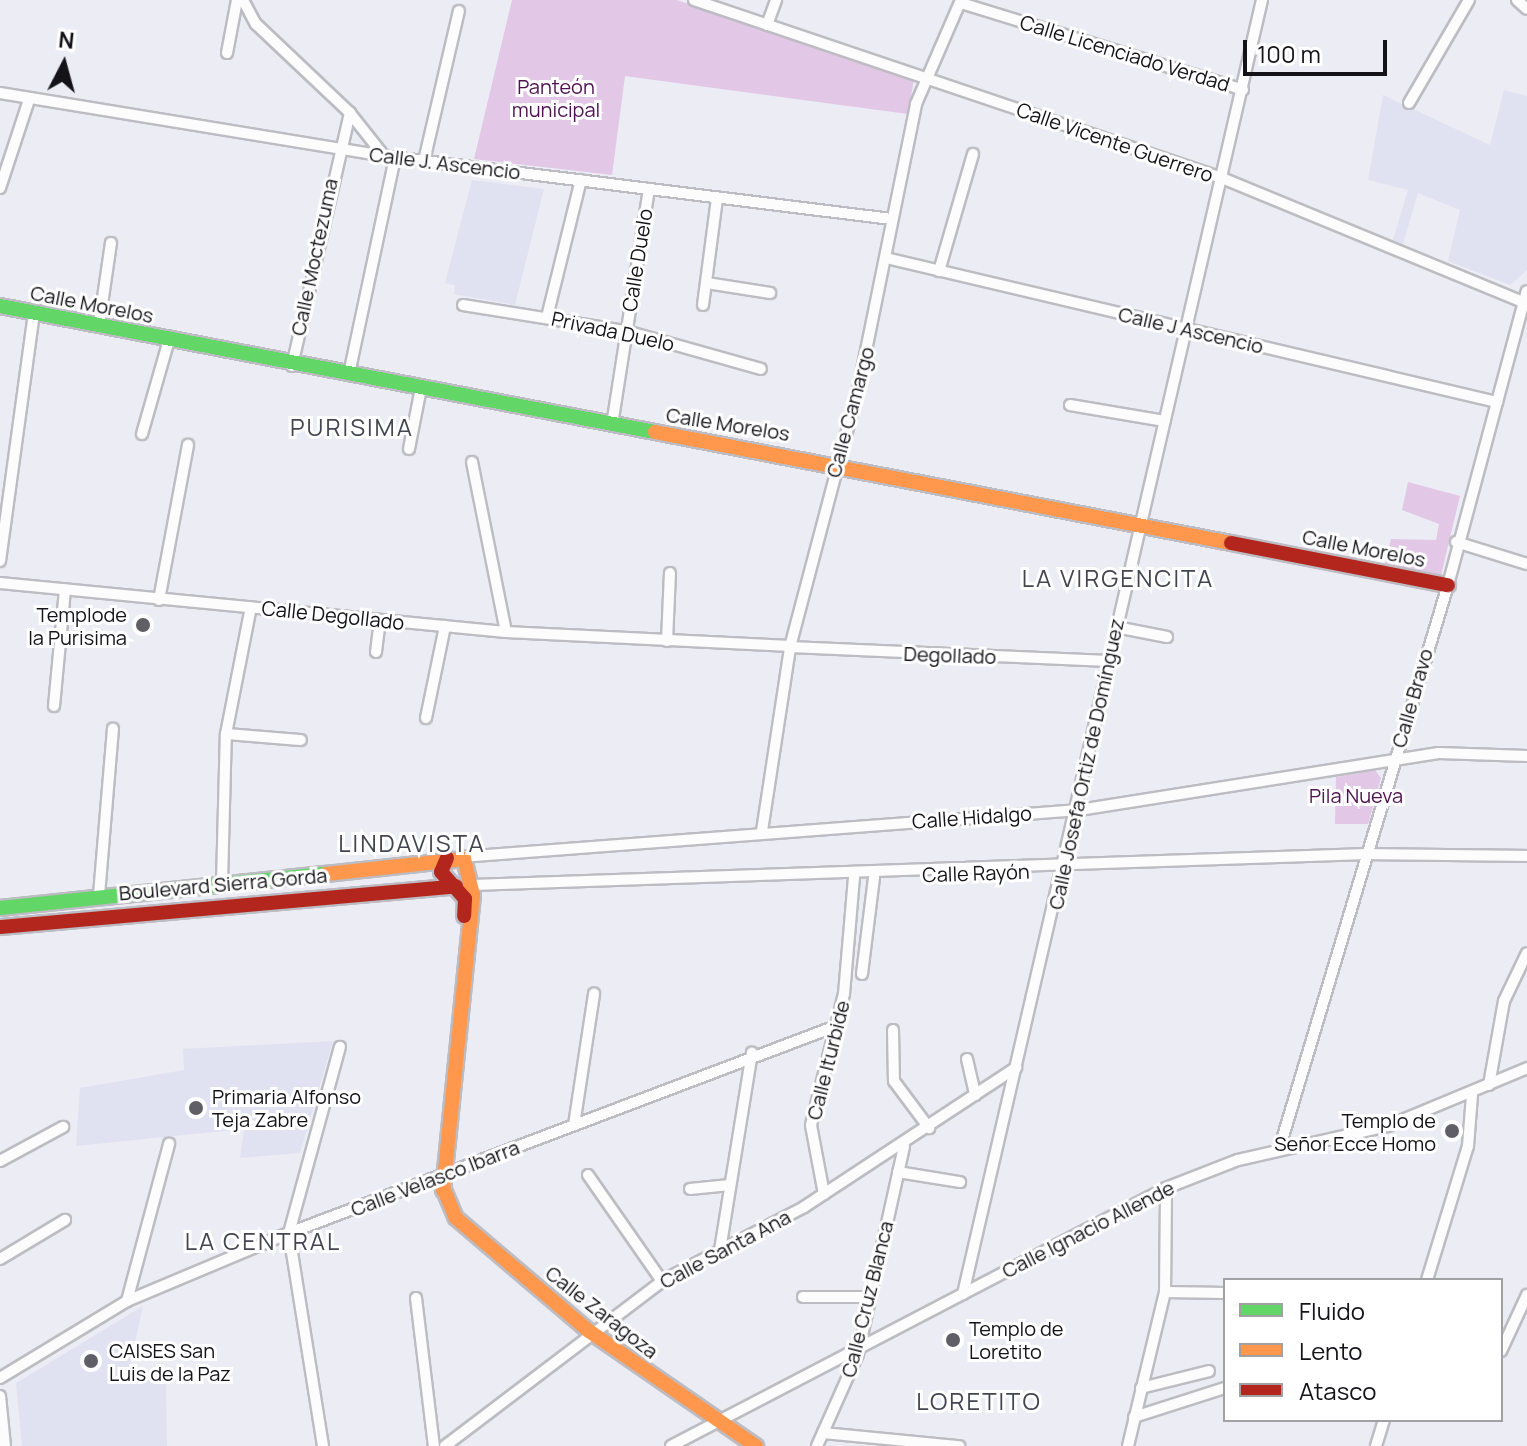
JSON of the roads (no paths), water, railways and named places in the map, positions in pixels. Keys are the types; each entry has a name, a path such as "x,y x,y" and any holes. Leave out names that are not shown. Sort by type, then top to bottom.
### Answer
{"street":[{"path":"227,53 237,0"},
{"path":"243,0 256,24 350,113 390,157 349,374"},
{"name":"Calle Vicente Guerrero","path":"694,0 1222,178 1526,299"},
{"path":"767,25 776,0"},
{"name":"Calle Josefa Ortiz de Domínguez","path":"963,1294 1079,810 1138,523 1165,421 1262,0"},
{"path":"1409,103 1469,0"},
{"path":"1517,0 1527,9"},
{"name":"Calle Licenciado Verdad","path":"961,2 1243,90"},
{"name":"Calle Camargo","path":"762,831 791,646 886,258 891,219 925,78 961,2"},
{"path":"424,161 459,11"},
{"name":"Calle J. Ascencio","path":"0,93 390,157 891,219"},
{"path":"0,188 29,100"},
{"name":"Calle Moctezuma","path":"292,366 337,148 350,113"},
{"path":"939,271 973,154"},
{"path":"547,317 581,180"},
{"name":"Calle Duelo","path":"612,425 649,189"},
{"path":"703,305 717,198"},
{"path":"99,325 111,243"},
{"name":"Calle J Ascencio","path":"886,258 1497,402"},
{"path":"707,283 770,293"},
{"name":"Calle Bravo","path":"1279,1150 1448,585 1456,542 1526,299"},
{"name":"Privada Duelo","path":"463,305 626,331 761,369"},
{"name":"Calle Morelos","path":"0,306 292,366 349,374 612,425 836,462 1448,585"},
{"path":"0,561 34,312"},
{"path":"142,434 169,340"},
{"path":"409,449 421,388"},
{"path":"1070,405 1165,421"},
{"path":"159,600 188,445"},
{"path":"472,462 506,632"},
{"name":"Calle Morelos","path":"1456,542 1527,564"},
{"path":"667,641 670,573"},
{"name":"Calle Degollado","path":"0,583 506,632 667,641"},
{"path":"54,706 65,590"},
{"path":"222,882 226,734 251,607"},
{"path":"376,652 380,621"},
{"path":"426,718 445,626"},
{"path":"1116,627 1167,637"},
{"name":"Degollado","path":"667,641 1109,661"},
{"path":"99,895 113,729"},
{"path":"226,734 301,740"},
{"name":"Calle Hidalgo","path":"454,858 762,831 1079,810 1439,753 1527,756"},
{"name":"Calle Rayón","path":"472,885 874,877 1366,854 1527,856"},
{"path":"454,858 472,885 443,1180 465,912 465,899 450,887 441,872 454,858"},
{"name":"Boulevard Sierra Gorda","path":"0,908 454,858"},
{"path":"415,862 417,889"},
{"name":"Calle Iturbide","path":"824,1194 811,1125 839,1025 854,877"},
{"path":"862,974 874,877"},
{"path":"255,879 258,899"},
{"name":"Boulevard Sierra Gorda","path":"0,927 258,899 472,885"},
{"path":"1489,1085 1504,1001 1527,953"},
{"path":"574,1125 594,994"},
{"name":"Calle Velasco Ibarra","path":"0,1378 127,1301 289,1233 443,1180 752,1053 839,1025"},
{"path":"893,1030 894,1081 929,1128"},
{"path":"323,1446 289,1233 340,1047"},
{"path":"720,1250 752,1053"},
{"path":"967,1059 975,1095"},
{"name":"Calle Santa Ana","path":"445,1446 589,1331 662,1281 824,1194 904,1146 1016,1068"},
{"name":"Calle Ignacio Allende","path":"671,1446 858,1354 963,1294 1166,1188 1279,1150 1388,1126 1472,1095 1527,1068"},
{"path":"1428,1278 1468,1146 1472,1095"},
{"path":"0,1161 63,1127"},
{"path":"127,1301 169,1144"},
{"name":"Calle Cruz Blanca","path":"817,1446 858,1354 904,1146"},
{"path":"898,1172 960,1182"},
{"path":"588,1175 662,1281"},
{"name":"Calle Zaragoza","path":"443,1180 456,1218 589,1331 716,1424 756,1446"},
{"path":"690,1189 730,1185"},
{"path":"1128,1446 1165,1292 1166,1188"},
{"path":"0,1259 65,1220"},
{"path":"1165,1292 1223,1293"},
{"path":"1503,1347 1527,1295"},
{"path":"803,1297 869,1297"},
{"path":"416,1298 434,1446"},
{"path":"1141,1388 1209,1371"},
{"path":"1134,1417 1223,1389"},
{"path":"0,1396 5,1446"},
{"path":"1376,1446 1383,1422"},
{"path":"823,1433 959,1446"}],"place":[{"name":"Templode la Purisima","path":"143,625"},
{"name":"Primaria Alfonso Teja Zabre","path":"196,1108"},
{"name":"Templo de Señor Ecce Homo","path":"1452,1131"},
{"name":"Templo de Loretito","path":"953,1340"},
{"name":"CAISES San Luis de la Paz","path":"91,1361"}],"district":[{"name":"PURISIMA","path":"352,427"},
{"name":"LA VIRGENCITA","path":"1118,578"},
{"name":"LINDAVISTA","path":"412,843"},
{"name":"LA CENTRAL","path":"263,1241"},
{"name":"LORETITO","path":"979,1401"}],"park label":[{"name":"Panteón municipal","path":"556,98"},
{"name":"Pila Nueva","path":"1356,795"}]}
